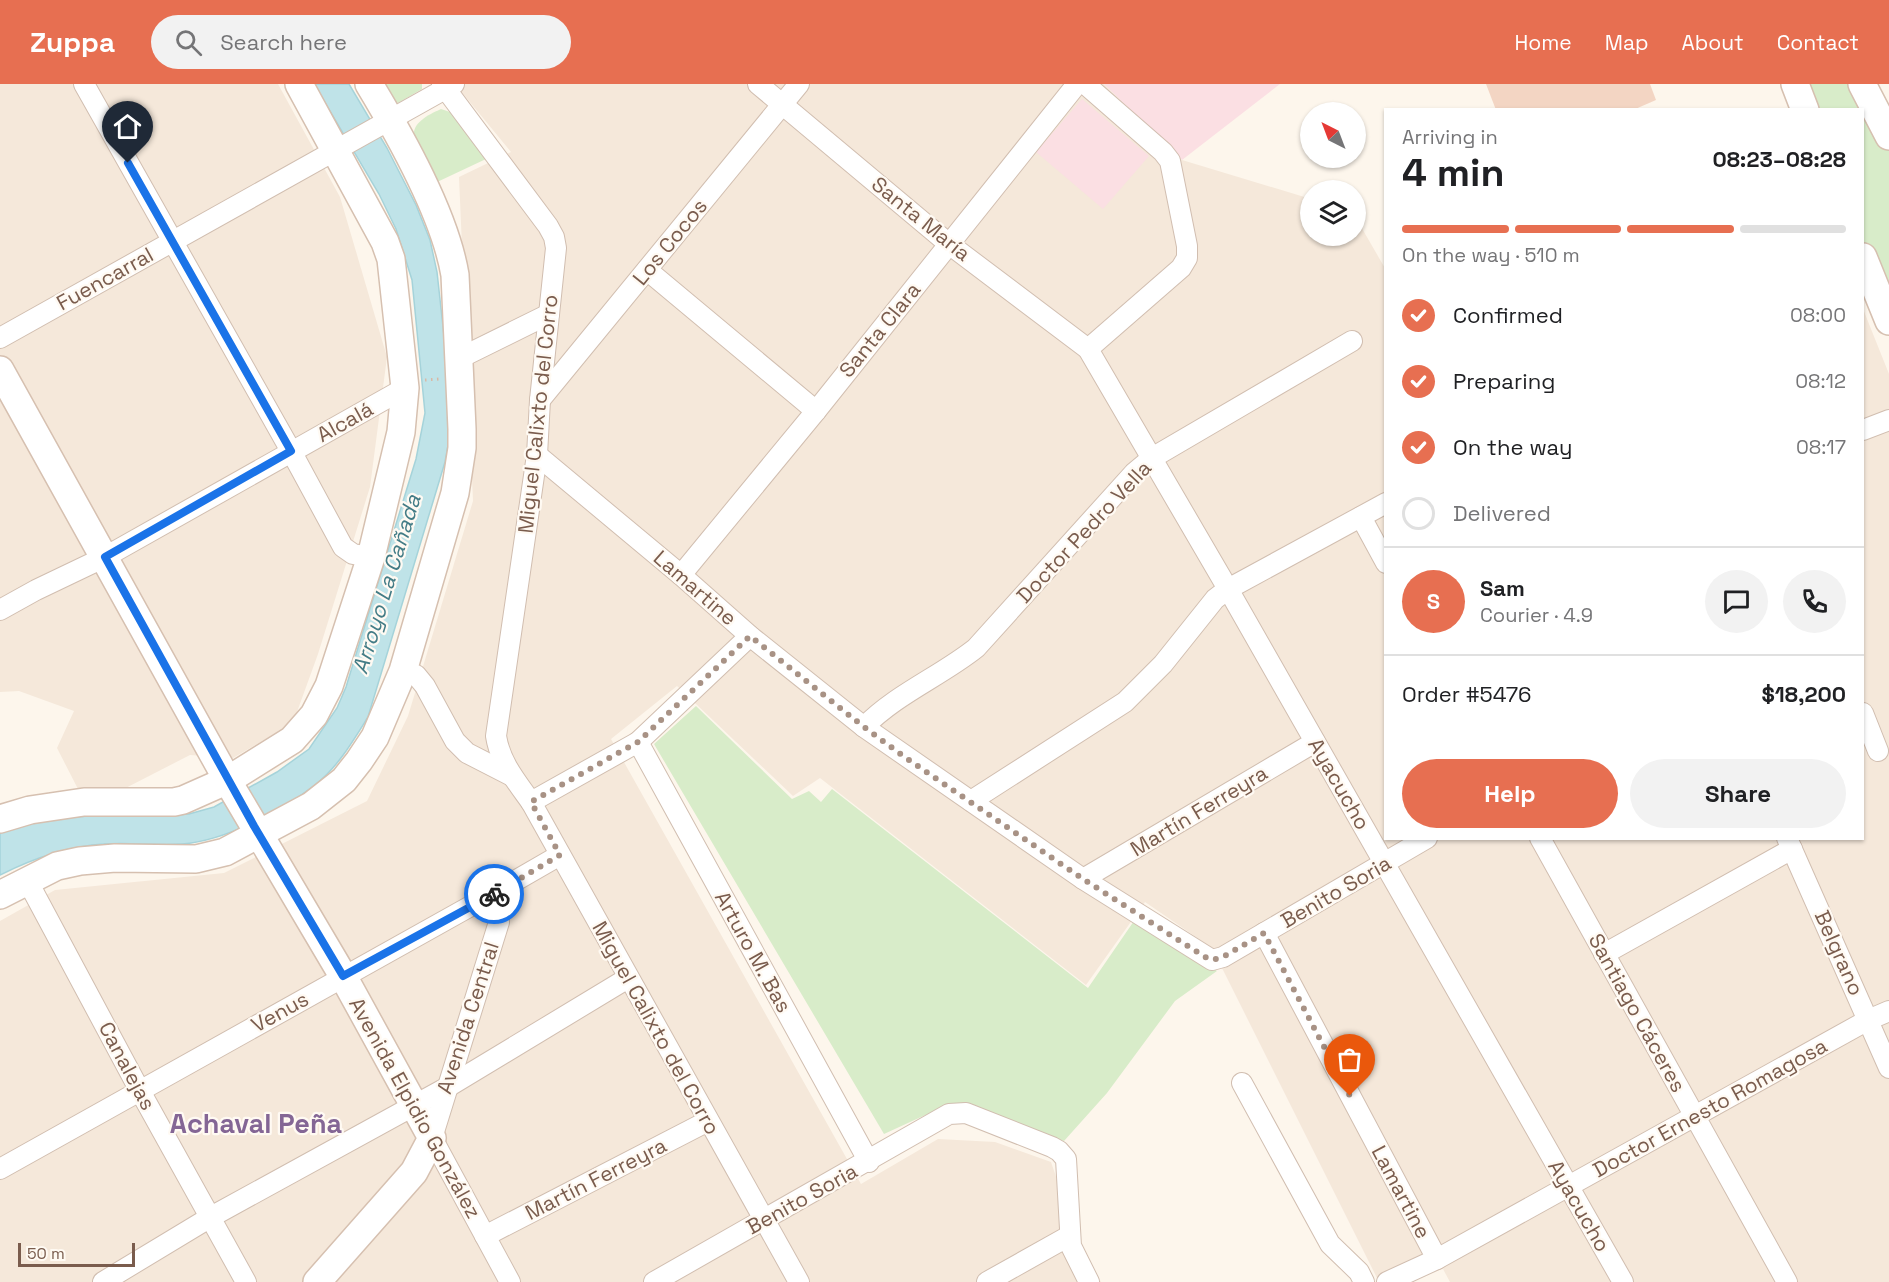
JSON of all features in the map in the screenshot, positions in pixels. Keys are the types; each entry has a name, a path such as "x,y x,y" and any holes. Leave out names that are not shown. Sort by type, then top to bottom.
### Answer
{"main road":[{"path":"0,819 30,810 84,802 174,802 231,785 292,740 314,715 329,686 371,558 401,432 405,386 391,259 341,147 298,84"},
{"path":"0,895 57,866 80,861 115,858 196,859 225,852 256,830 311,806 328,794 344,780 375,737 403,671 455,493 462,448 455,275 452,260 436,215 369,84"},
{"path":"1795,84 1804,108"},
{"path":"1862,84 1889,136"},
{"path":"1864,259 1889,321"},
{"name":"Avenida Elpidio González","path":"0,370 256,830 343,976 432,1138"},
{"name":"Avenida Central","path":"318,1282 414,1172 432,1138"}],"street":[{"path":"84,84 343,547 353,554 371,558"},
{"name":"Santa María","path":"758,84 950,244 1088,349"},
{"name":"Los Cocos","path":"540,400 800,84"},
{"name":"Santa Clara","path":"681,575 816,411 1077,84"},
{"path":"1085,84 1163,152 1170,161 1187,246 1187,258 1181,268 1088,349"},
{"path":"341,147 447,86"},
{"name":"Miguel Calixto del Corro","path":"447,86 554,237 556,248 540,400 537,455 496,736 502,759 531,802 799,1282"},
{"name":"Fuencarral","path":"0,338 341,147"},
{"path":"647,270 816,411"},
{"path":"459,368 549,314"},
{"name":"Doctor Pedro Vella","path":"864,727 880,711 976,648 1134,473 1152,458 1352,341"},
{"name":"Ayacucho","path":"1088,349 1228,589 1623,1282"},
{"name":"Alcalá","path":"0,610 105,557 405,386"},
{"path":"1864,430 1889,420"},
{"name":"Lamartine","path":"537,455 681,575 750,636 864,727 1083,879 1212,960"},
{"path":"970,801 1125,702 1162,664 1215,599 1228,589 1384,504"},
{"path":"1361,517 1384,559"},
{"path":"531,802 638,742 750,636"},
{"name":"Miguel Calixto del Corro","path":"403,671 416,675 425,686 455,741 467,753 512,776"},
{"path":"1864,717 1877,752"},
{"name":"Arturo M. Bas","path":"638,742 868,1162"},
{"name":"Martín Ferreyra","path":"1083,879 1315,742"},
{"name":"Benito Soria","path":"1212,960 1223,957 1424,840"},
{"name":"Santiago Cáceres","path":"1541,840 1786,1282"},
{"path":"1604,954 1790,844"},
{"name":"Belgrano","path":"1790,844 1889,1068"},
{"name":"Venus","path":"0,1168 560,855"},
{"name":"Canalejas","path":"27,880 209,1218 246,1282"},
{"name":"Avenida Central","path":"432,1138 499,922 494,893"},
{"name":"Lamartine","path":"1264,933 1437,1259"},
{"path":"103,1282 209,1218 446,1088 628,978"},
{"name":"Doctor Ernesto Romagosa","path":"1388,1282 1437,1259 1868,1020 1889,1011"},
{"path":"1242,1083 1330,1244 1359,1272 1364,1282"},
{"name":"Benito Soria","path":"654,1282 949,1114 966,1113 1059,1151 1066,1159 1068,1171 1069,1236"},
{"name":"Martín Ferreyra","path":"485,1236 708,1121"},
{"name":"Avenida Elpidio González","path":"432,1138 510,1282"},
{"path":"987,1282 1069,1236 1075,1257 1089,1282"}],"path":[{"path":"405,386 459,368"}],"shaded area":[{"path":"0,84 278,84 340,197 387,357 370,487 318,654 293,723 233,758 190,755 114,794 78,789 57,748 74,711 19,691 0,692"},
{"path":"455,84 1104,84 1182,160 1300,196 1300,246 1366,246 1366,235 1384,267 1384,840 1864,840 1864,312 1889,374 1889,1282 1450,1282 1443,1269 1398,1282 1379,1282 1212,948 1145,902 1086,985 820,778 793,796 677,686 611,739 861,1184 938,1139 995,1142 1051,1162 1078,1241 1101,1282 0,1282 0,921 55,890 224,873 367,801 408,716 473,501 459,177 511,152"},
{"path":"1104,84 1280,84 1182,160"},
{"path":"1082,99 1149,156 1103,209 1036,152"}],"green space":[{"path":"382,84 422,84 422,89 398,103 388,97"},
{"path":"1795,84 1862,84 1889,136 1889,321 1864,259 1864,108 1805,108"},
{"path":"441,109 450,112 486,159 435,183 414,138 414,133 422,120"},
{"path":"696,706 792,799 809,791 821,802 832,789 1088,988 1136,918 1217,971 1175,1001 1107,1093 1064,1141 965,1103 945,1106 884,1134 654,744"}],"water":[{"name":"Arroyo La Cañada","path":"314,84 349,84 387,148 416,205 430,240 437,272 453,418 445,462 368,717 338,762 315,785 286,805 234,831 199,842 182,844 114,844 77,847 38,858 0,875 0,833 46,819 117,814 189,814 214,807 277,772 309,749 337,708 346,687 416,459 425,413 412,280 396,229 379,194"}],"building":[{"path":"1486,84 1650,84 1656,100 1638,108 1495,108"}],"way so far":[{"path":"494,894 560,855 531,802 638,742 750,636 906,758 1083,879 1205,957 1212,960 1223,957 1264,933 1350,1096"}],"district":[{"name":"Achaval Peña","path":"256,1124"}],"route":[{"path":"128,163 291,451 105,557 254,826 343,976 494,894"}]}
